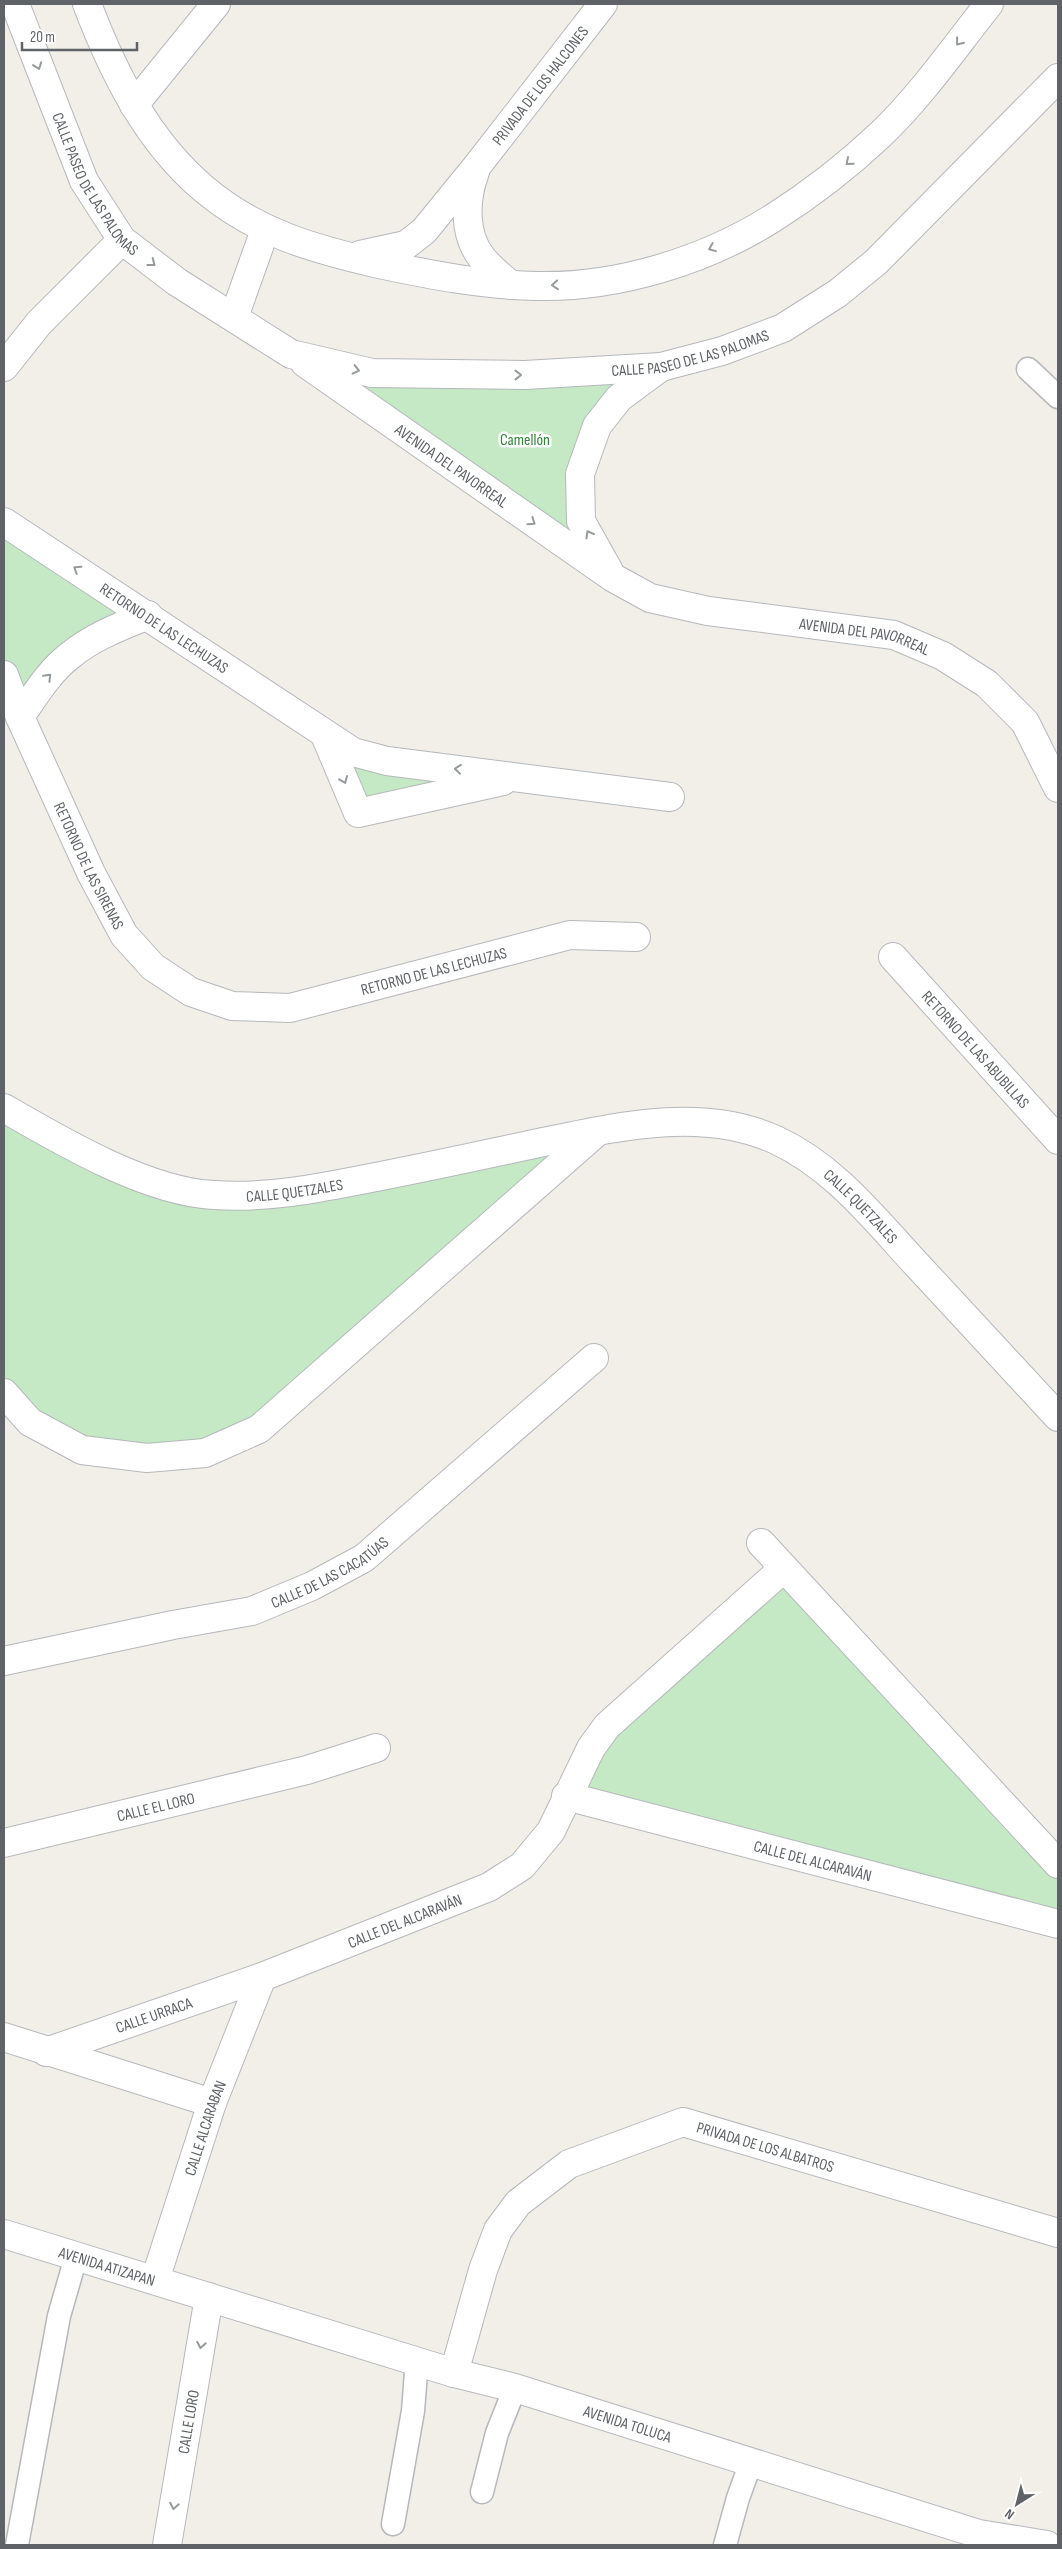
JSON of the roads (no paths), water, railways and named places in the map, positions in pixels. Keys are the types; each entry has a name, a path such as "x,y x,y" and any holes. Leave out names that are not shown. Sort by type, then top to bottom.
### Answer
{"street":[{"name":"CALLE PASEO DE LAS PALOMAS","path":"15,4 84,180 122,240 178,282 291,354 380,374 525,375 661,367 722,351 783,328 838,293 909,231 1058,78"},
{"path":"87,4 102,44 134,105 180,167 205,190 265,230 302,245 438,277 539,287 599,282 663,268 729,241 772,219 830,178 882,133 916,96 989,4"},
{"path":"134,105 216,4"},
{"name":"PRIVADA DE LOS HALCONES","path":"341,255 362,255 406,245 424,231 604,4"},
{"name":"PRIVADA DE LOS HALCONES","path":"477,166 466,205 474,247 482,260 510,285"},
{"path":"234,317 265,230"},
{"path":"4,367 39,323 122,240"},
{"name":"AVENIDA DEL PAVORREAL","path":"291,354 612,577 650,598 708,611 894,635 943,656 988,684 1025,722 1058,788"},
{"path":"612,577 581,521 580,474 597,426 618,398 661,367"},
{"name":"RETORNO DE LAS LECHUZAS","path":"4,522 148,615 353,752 387,761 670,797"},
{"path":"20,717 41,685 71,654 105,633 148,615"},
{"name":"RETORNO DE LAS SIRENAS","path":"4,675 20,717 91,873 124,935 153,967 191,992 232,1006"},
{"name":"RETORNO DE LAS LECHUZAS","path":"325,735 358,813 524,777"},
{"name":"RETORNO DE LAS LECHUZAS","path":"232,1006 290,1008 570,935 636,938"},
{"name":"RETORNO DE LAS ABUBILLAS","path":"893,957 1058,1140"},
{"name":"CALLE QUETZALES","path":"4,1108 61,1142 126,1172 169,1186 212,1196 296,1193 598,1131 672,1121 727,1125 776,1140 825,1169 868,1212 1058,1417"},
{"path":"4,1393 30,1422 82,1450 147,1458 205,1453 259,1429 598,1131"},
{"name":"CALLE DE LAS CACATÚAS","path":"4,1661 173,1625 252,1611 312,1586 364,1558 594,1358"},
{"path":"761,1543 1058,1864"},
{"name":"CALLE DEL ALCARAVÁN","path":"262,1978 489,1886 522,1866 551,1831 566,1796 591,1748 607,1726 784,1568"},
{"name":"CALLE EL LORO","path":"4,1843 307,1770 376,1748"},
{"name":"CALLE DEL ALCARAVÁN","path":"566,1796 1058,1924"},
{"name":"CALLE URRACA","path":"46,2052 262,1978"},
{"name":"CALLE ALCARABAN","path":"155,2280 183,2188 212,2103 262,1978"},
{"path":"4,2037 46,2052 212,2103"},
{"name":"PRIVADA DE LOS ALBATROS","path":"454,2373 482,2270 498,2230 518,2203 569,2164 683,2122 1058,2233"},
{"name":"AVENIDA ATIZAPAN","path":"4,2234 209,2297"},
{"name":"AVENIDA TOLUCA","path":"209,2297 454,2373 515,2388 751,2462 978,2540 1047,2545"},
{"name":"CALLE LORO","path":"168,2545 209,2297"}],"lane":[{"path":"1028,369 1058,397"},
{"path":"18,2545 60,2316 76,2257"},
{"path":"393,2524 412,2410 417,2360"},
{"path":"482,2492 497,2433 515,2388"},
{"path":"725,2545 738,2498 751,2462"}],"park label":[{"name":"Camellón","path":"525,439"}]}
